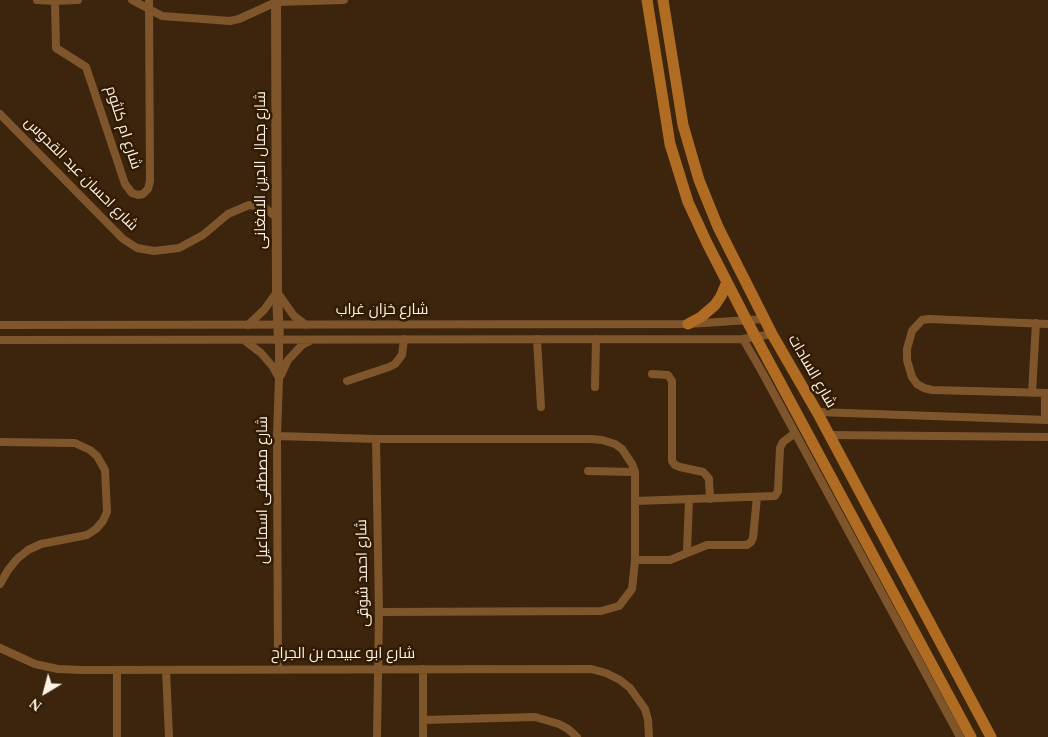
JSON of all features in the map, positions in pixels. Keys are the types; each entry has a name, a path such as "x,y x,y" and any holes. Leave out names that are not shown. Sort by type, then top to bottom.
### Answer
{"main road":[{"name":"شارع السادات","path":"647,0 666,120 676,167 695,218 756,338 970,737"},
{"name":"شارع السادات","path":"663,0 683,125 699,180 718,227 772,334 817,412 991,737"},
{"path":"688,324 701,317 715,305 727,282"}],"street":[{"path":"37,0 78,0"},
{"path":"132,0 162,16 230,21 239,19 276,1 344,0"},
{"name":"شارع ام كلثوم","path":"55,1 56,48 86,67 125,184 132,193 138,195 143,194 148,189 150,181 149,0"},
{"name":"شارع جمال الدين الافغانى","path":"276,1 277,292 279,341"},
{"name":"شارع احسان عبد القدوس","path":"1,117 123,239 137,248 154,251 180,248 203,235 228,214 249,204 264,207 277,218"},
{"path":"248,325 264,310 277,292 294,316 306,325"},
{"name":"شارع خزان غراب","path":"0,325 688,324 765,319"},
{"path":"817,412 1047,420 1047,393 932,390 924,388 917,384 912,377 907,360 907,349 912,331 922,320 1048,324"},
{"path":"1032,393 1036,323"},
{"name":"شارع خزان غراب","path":"0,340 742,339 772,334"},
{"path":"537,339 542,407"},
{"path":"595,386 596,339"},
{"path":"742,339 960,737"},
{"path":"244,340 262,353 273,367 279,379"},
{"path":"279,379 288,360 302,345 313,340"},
{"path":"347,381 389,368 395,364 402,355 404,340"},
{"name":"شارع مصطفى اسماعيل","path":"278,669 277,436 279,341"},
{"path":"652,374 668,375 672,381 672,461 675,465 703,472 706,475 709,479 710,499"},
{"path":"634,501 772,497 777,494 780,448 783,442 795,433"},
{"path":"829,435 1048,437"},
{"path":"277,436 376,439 602,440 615,444 622,449 632,464 635,472 635,560 632,589 619,606 601,611 379,612"},
{"name":"شارع احمد شوقى","path":"376,439 379,612 377,737"},
{"path":"0,442 75,443 90,450 97,456 105,470 107,512 103,521 87,535 41,544 28,550 17,559 0,584"},
{"path":"588,470 635,472"},
{"path":"635,560 670,560 707,545 747,545 753,538 757,498"},
{"path":"687,552 689,499"},
{"name":"شارع ابو عبيده بن الجراح","path":"0,648 35,664 58,669 591,669 606,673 630,688 645,709 649,737"},
{"path":"423,669 423,737"},
{"path":"117,670 117,737"},
{"path":"166,670 169,737"},
{"path":"423,720 535,717 559,724 577,737"}]}
